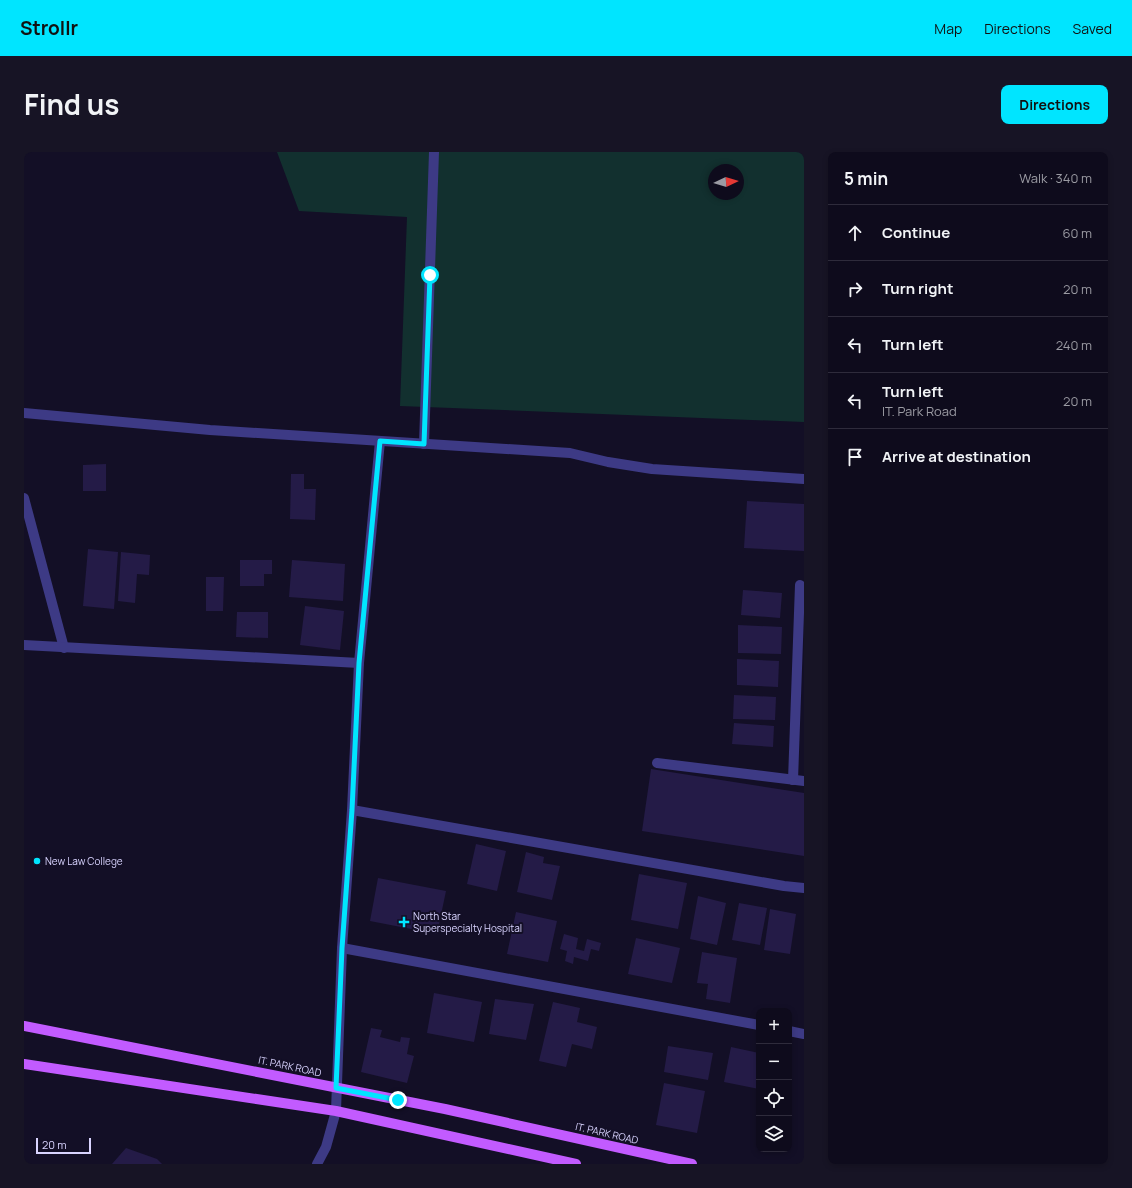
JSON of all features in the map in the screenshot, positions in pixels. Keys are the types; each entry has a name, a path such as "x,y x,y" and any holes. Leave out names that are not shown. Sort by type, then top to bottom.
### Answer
{"main road":[{"name":"IT. PARK ROAD","path":"24,1026 445,1109 692,1164"},
{"path":"24,1064 336,1111 576,1164"}],"street":[{"path":"424,444 434,152"},
{"path":"24,413 210,430 570,453 608,462 652,469 804,479"},
{"path":"316,1164 326,1147 336,1111 342,948 352,810 359,663 380,441"},
{"path":"24,498 64,648"},
{"path":"793,780 800,584"},
{"path":"24,645 359,663"},
{"path":"657,763 804,781"},
{"path":"352,810 784,886 804,888"},
{"path":"342,948 756,1025"},
{"path":"792,1032 804,1034"}],"green space":[{"path":"277,152 804,152 804,422 400,406 407,217 299,211"}],"building":[{"path":"106,464 106,491 83,491 83,465"},
{"path":"291,474 304,474 304,489 316,489 315,520 290,519"},
{"path":"747,501 804,504 804,551 744,548"},
{"path":"88,549 118,552 114,609 83,606"},
{"path":"121,552 150,555 149,575 137,574 135,603 118,601"},
{"path":"240,560 272,560 272,574 264,574 264,586 240,586"},
{"path":"292,560 345,564 343,601 289,597"},
{"path":"206,577 224,577 223,611 206,611"},
{"path":"743,590 782,593 780,618 741,615"},
{"path":"305,606 344,611 340,650 300,645"},
{"path":"237,612 268,612 268,638 236,637"},
{"path":"738,625 782,627 781,654 738,653"},
{"path":"737,659 779,661 778,687 737,685"},
{"path":"734,695 776,697 775,720 733,719"},
{"path":"734,723 774,726 773,747 732,744"},
{"path":"651,769 804,793 804,856 642,831"},
{"path":"476,844 506,851 497,891 467,884"},
{"path":"526,852 544,857 543,863 560,866 552,900 517,892"},
{"path":"639,874 687,883 678,929 631,920"},
{"path":"378,878 446,891 437,934 370,921"},
{"path":"698,896 726,903 717,945 690,939"},
{"path":"739,903 767,908 760,945 732,940"},
{"path":"770,909 796,914 790,954 764,950"},
{"path":"516,912 557,921 548,962 507,954"},
{"path":"564,934 578,938 576,949 584,951 587,939 601,943 599,951 591,949 588,961 574,957 573,964 565,961 567,951 560,949"},
{"path":"636,938 680,948 672,983 628,974"},
{"path":"702,952 737,958 730,1003 706,999 708,984 697,983"},
{"path":"434,993 482,1002 474,1042 427,1033"},
{"path":"495,999 534,1004 526,1040 489,1034"},
{"path":"553,1002 580,1008 577,1022 597,1027 592,1049 572,1044 566,1067 539,1061"},
{"path":"371,1028 382,1030 380,1037 400,1042 401,1037 410,1038 407,1054 414,1056 407,1083 361,1072"},
{"path":"668,1046 713,1053 708,1080 664,1072"},
{"path":"731,1047 756,1052 756,1088 724,1082"},
{"path":"664,1083 705,1091 697,1133 656,1125"},
{"path":"126,1148 157,1159 162,1164 112,1164"}],"place":[{"name":"New Law College","path":"37,861"},
{"name":"North Star Superspecialty Hospital","path":"404,922"}],"route":[{"path":"398,1100 336,1088 342,948 352,810 359,663 372,542 380,441 424,444 430,275"}]}
